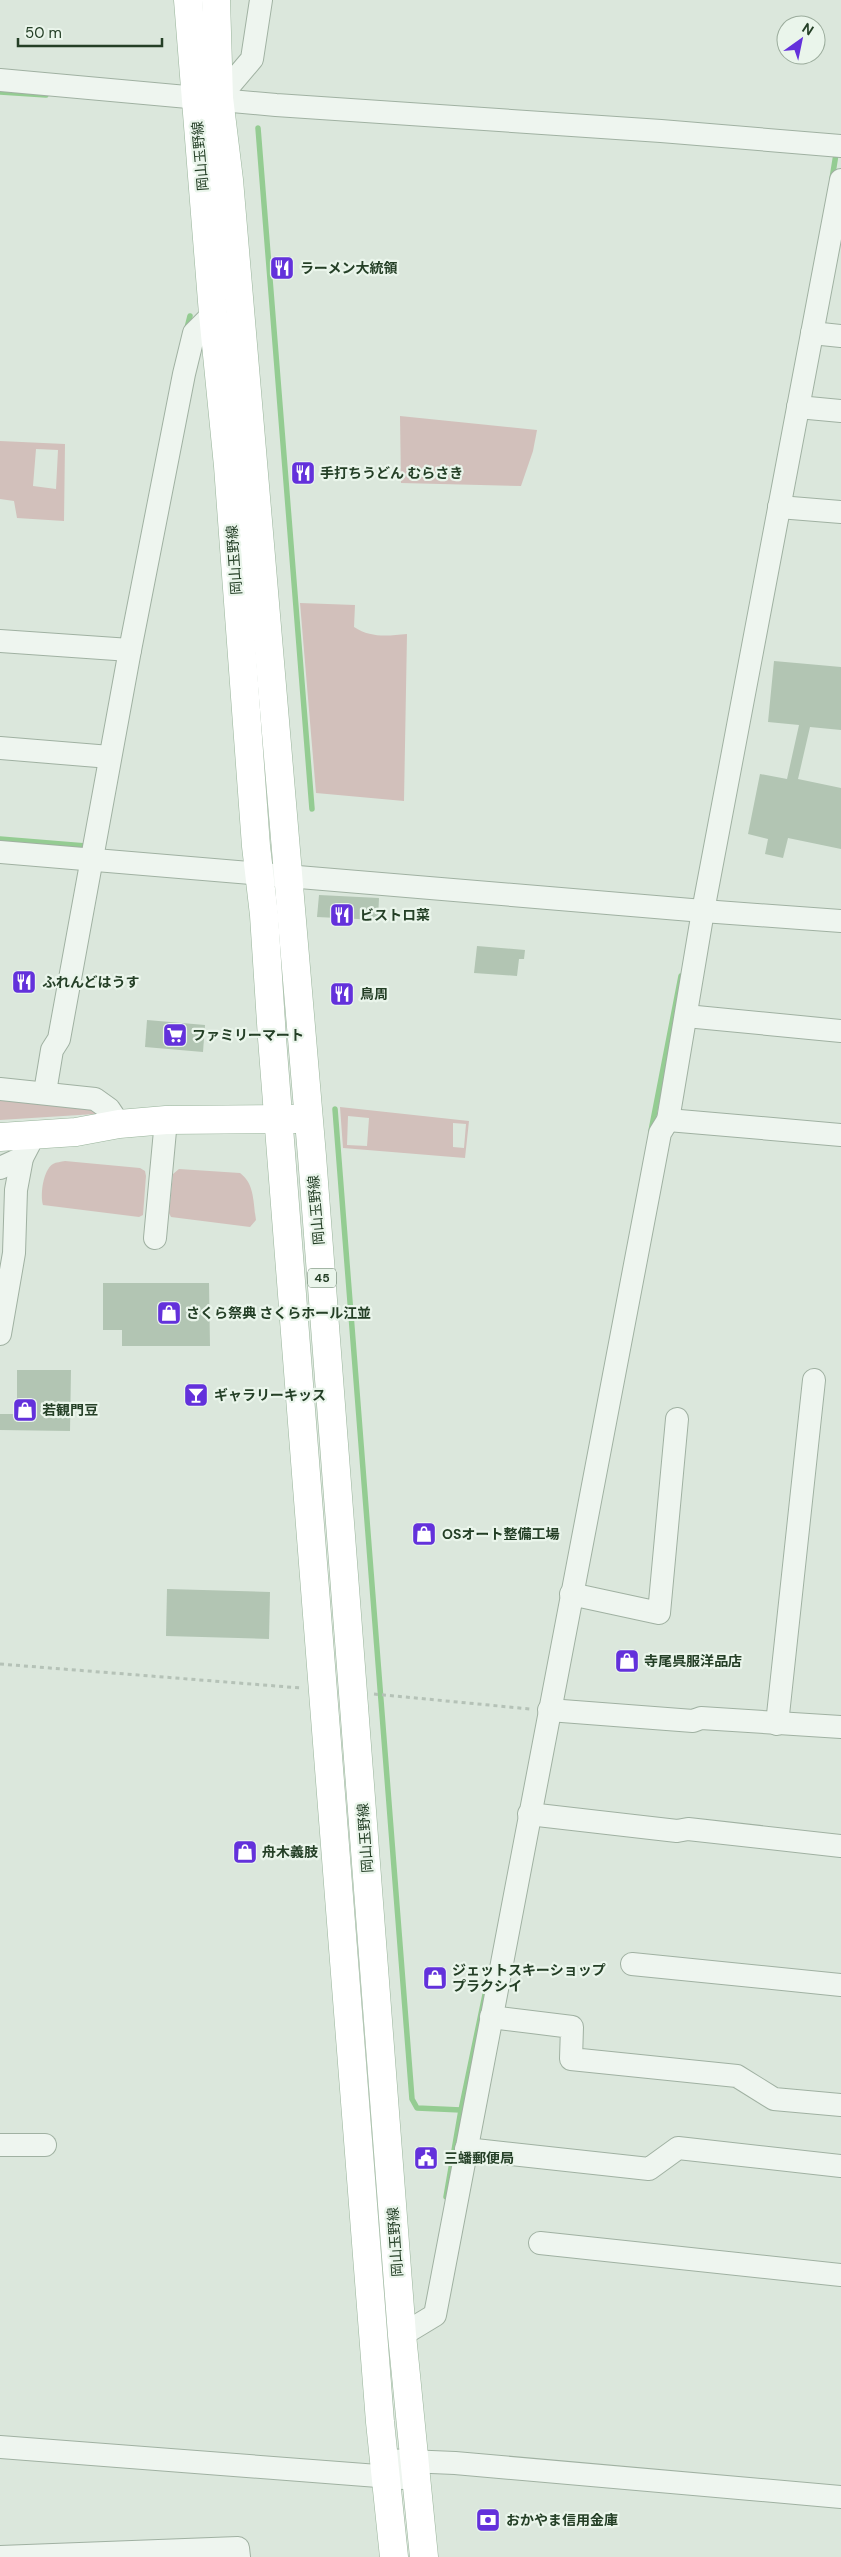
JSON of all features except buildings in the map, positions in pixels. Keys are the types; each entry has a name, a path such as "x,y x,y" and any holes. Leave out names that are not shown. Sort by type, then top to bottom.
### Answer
{"main road":[{"name":"岡山玉野線","path":"188,0 207,97 229,180 308,1119 366,1693 402,2335 424,2557"},
{"name":"岡山玉野線","path":"216,0 207,97 213,314 228,466 258,872 264,915 322,1690 385,2469 394,2557"},
{"path":"0,1137 28,1147 76,1132 119,1124 166,1120 308,1119"}],"street":[{"path":"207,97 252,59 261,0"},
{"path":"0,80 207,97 276,105 651,130 841,146"},
{"path":"402,2335 434,2315 529,1814 541,1710 571,1594 660,1133 668,1120 703,911 841,180"},
{"path":"44,1092 52,1050 59,1039 85,859 104,757 194,333 213,314"},
{"path":"812,333 841,336"},
{"path":"798,407 841,411"},
{"path":"779,507 841,512"},
{"path":"0,641 126,650"},
{"path":"0,748 104,757"},
{"path":"0,852 288,874 703,911 841,920"},
{"path":"686,1016 841,1030"},
{"path":"0,1089 44,1092 95,1099 109,1108 119,1124"},
{"path":"155,1238 166,1120"},
{"path":"668,1120 841,1135"},
{"path":"0,1168 28,1147"},
{"path":"0,1334 7,1253 16,1204 16,1190 28,1147"},
{"path":"0,1186 9,1192 16,1204"},
{"path":"777,1724 814,1380"},
{"path":"571,1594 659,1613 677,1419"},
{"path":"541,1710 841,1728"},
{"path":"529,1814 677,1831 688,1829 841,1846"},
{"path":"632,1964 841,1985"},
{"path":"491,2017 572,2028 571,2059 737,2076 774,2099 841,2105"},
{"path":"0,2145 46,2145"},
{"path":"466,2149 649,2169 678,2148 841,2166"},
{"path":"540,2244 841,2275"},
{"path":"0,2447 841,2497"},
{"path":"0,2556 238,2548 239,2557"}],"path":[{"path":"0,1664 322,1690"},
{"path":"366,1693 541,1710"}],"shaded area":[{"path":"400,416 537,430 533,451 521,486 401,483"},
{"path":"0,441 65,444 64,521 17,518 14,501 0,499","holes":["36,449 58,450 56,489 33,486"]},
{"path":"300,603 355,605 354,627 360,631 373,635 407,634 404,801 316,793"},
{"path":"0,1096 95,1108 97,1111 95,1114 0,1120"},
{"path":"340,1107 469,1121 465,1158 343,1148","holes":["348,1116 369,1118 367,1146 347,1145","453,1123 466,1124 464,1148 453,1147"]},
{"path":"65,1161 140,1168 145,1171 143,1215 139,1217 43,1205 42,1189 47,1172 53,1164"},
{"path":"179,1169 240,1173 245,1177 251,1188 256,1220 250,1227 171,1217 169,1213 173,1174"}],"waterway":[{"path":"0,92 46,95"},
{"path":"258,128 312,809"},
{"path":"832,179 836,154"},
{"path":"187,328 190,316"},
{"path":"0,839 86,846"},
{"path":"651,1131 681,976"},
{"path":"335,1109 412,2099 417,2108 461,2110"},
{"path":"446,2197 461,2110 487,1985"}],"place":[{"name":"ラーメン大統領","path":"282,268"},
{"name":"手打ちうどん むらさき","path":"303,473"},
{"name":"ビストロ菜","path":"342,915"},
{"name":"ふれんどはうす","path":"24,982"},
{"name":"鳥周","path":"342,994"},
{"name":"ファミリーマート","path":"175,1035"},
{"name":"さくら祭典 さくらホール江並","path":"169,1313"},
{"name":"ギャラリーキッス","path":"196,1395"},
{"name":"若観門豆","path":"25,1410"},
{"name":"OSオート整備工場","path":"424,1534"},
{"name":"寺尾呉服洋品店","path":"627,1661"},
{"name":"舟木義肢","path":"245,1852"},
{"name":"ジェットスキーショップ プラクシイ","path":"435,1978"},
{"name":"三蟠郵便局","path":"426,2158"},
{"name":"おかやま信用金庫","path":"488,2520"}]}
